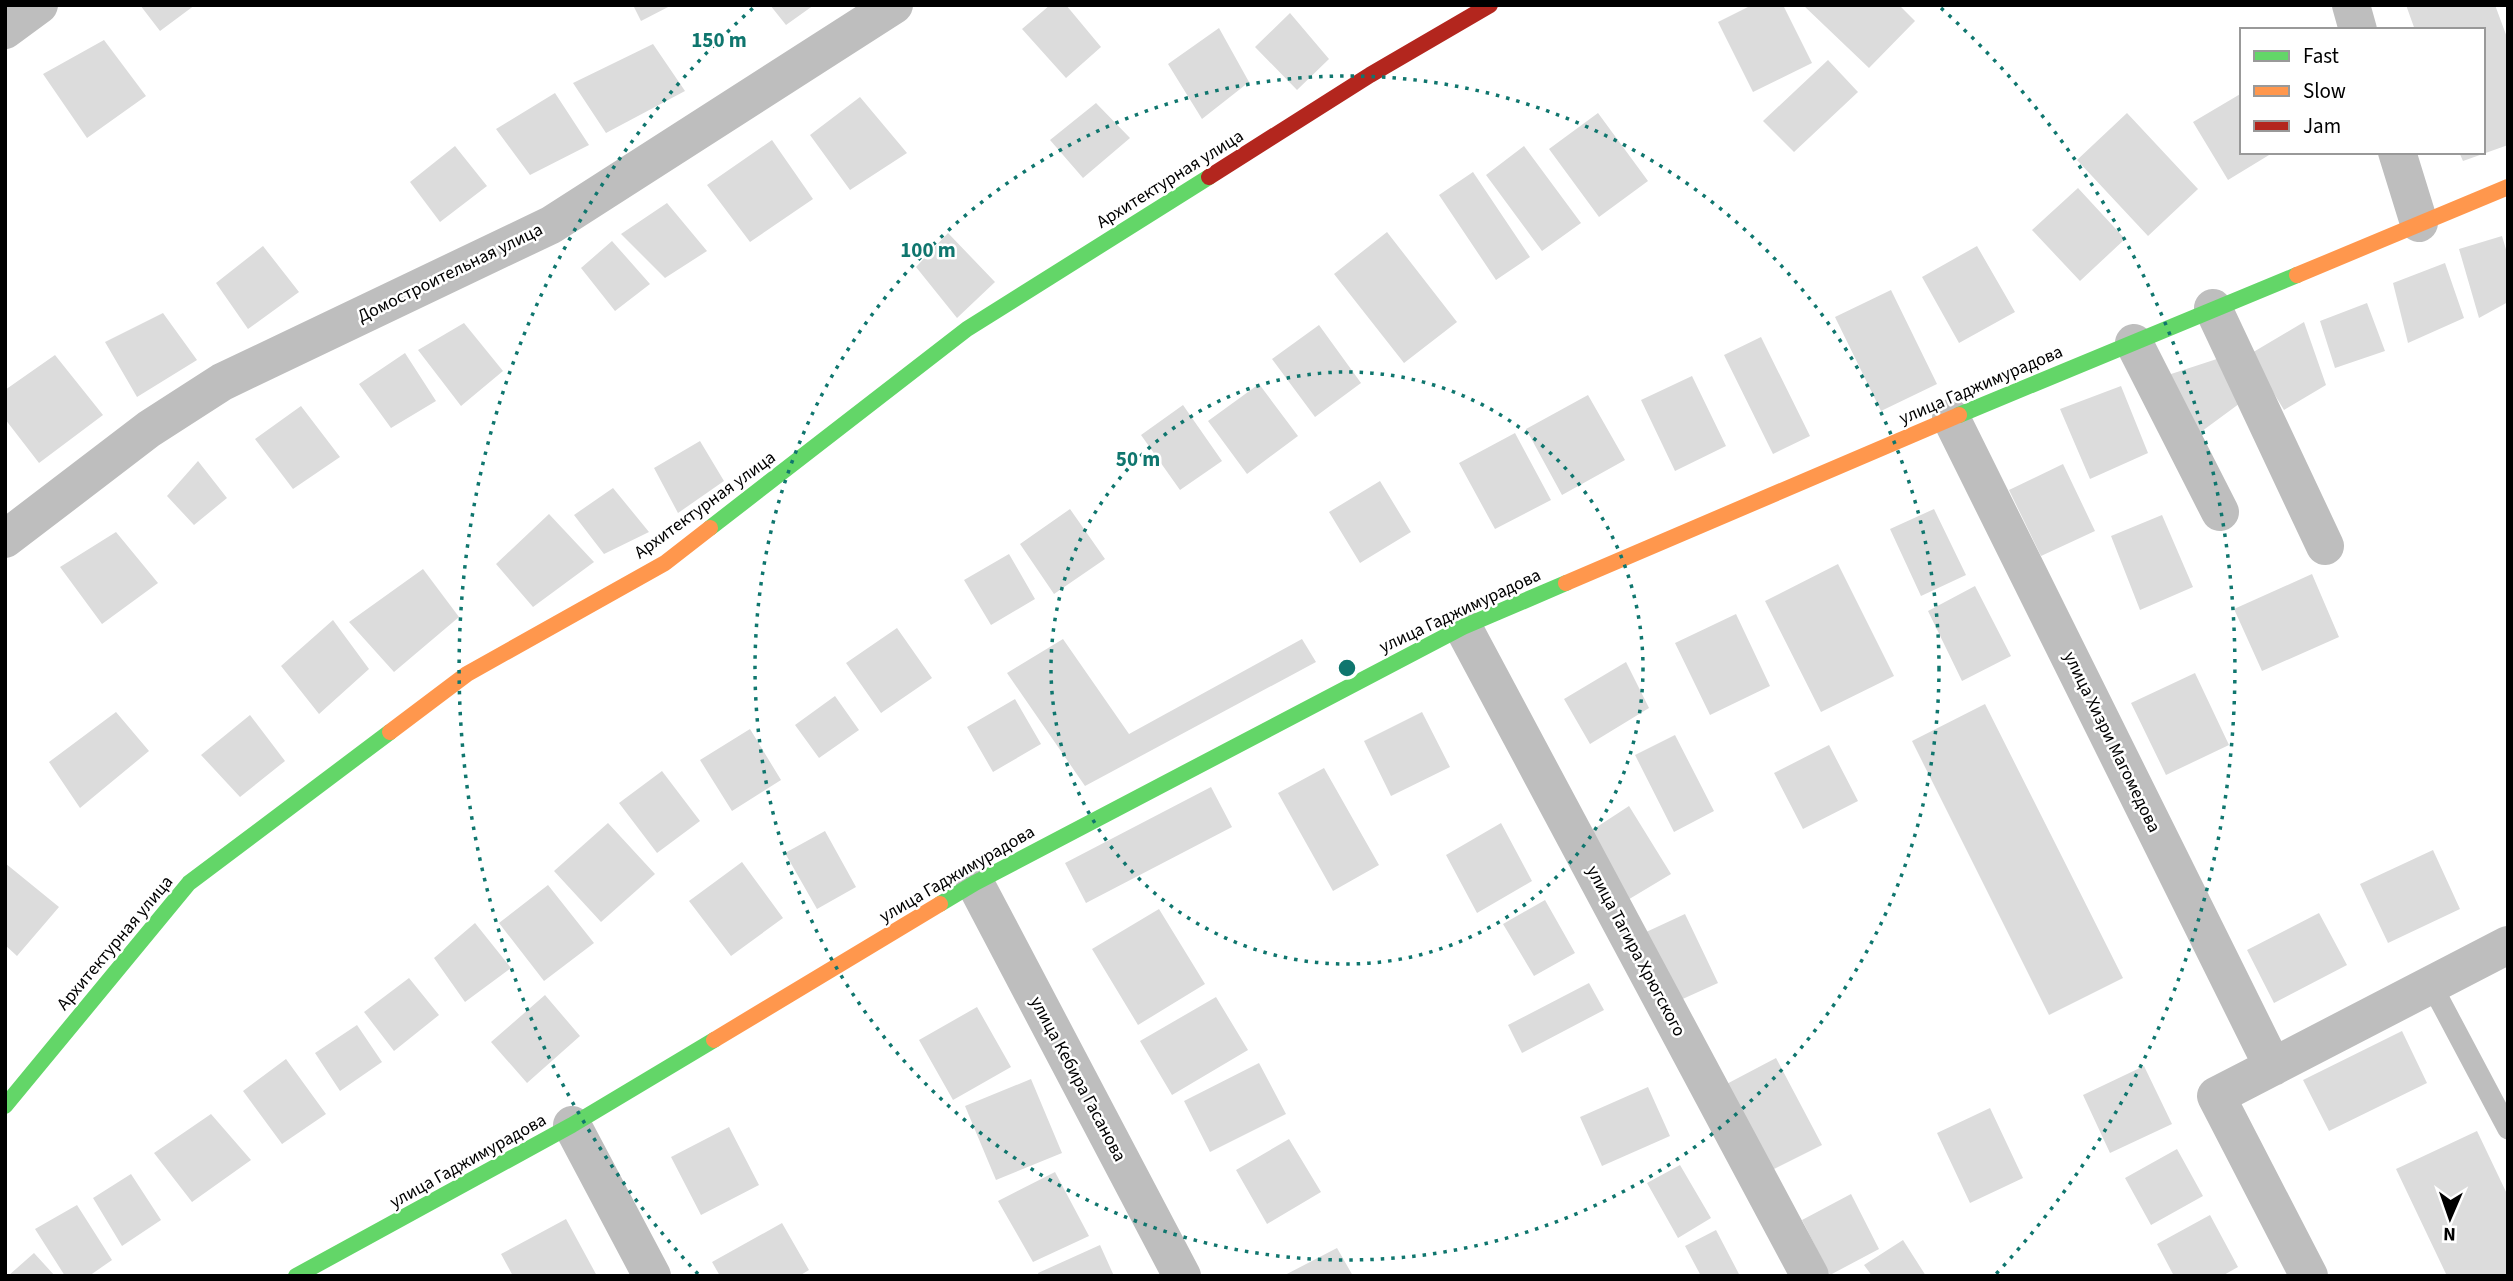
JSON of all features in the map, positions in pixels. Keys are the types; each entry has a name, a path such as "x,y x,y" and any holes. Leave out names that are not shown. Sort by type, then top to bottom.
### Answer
{"street":[{"path":"5,30 39,5"},
{"name":"Домостроительная улица","path":"5,538 149,429 222,382 551,225 894,5"},
{"name":"Архитектурная улица","path":"5,1106 189,883 467,674 665,563 967,330 1370,75 1490,5"},
{"path":"2351,5 2357,28"},
{"path":"2398,154 2419,223"},
{"name":"улица Гаджимурадова","path":"296,1276 572,1125 975,883 1463,627 1951,418 2508,187"},
{"path":"2213,308 2325,546"},
{"path":"2134,343 2220,512"},
{"name":"улица Хизри Магомедова","path":"1951,418 2273,1067"},
{"name":"улица Тагира Хрюгского","path":"1463,627 1810,1276"},
{"name":"улица Кебира Гасанова","path":"975,883 1182,1276"},
{"path":"2309,1276 2216,1096 2431,984 2507,948"},
{"path":"572,1125 652,1276"}],"lane":[{"path":"2431,984 2508,1129"}],"building":[{"path":"140,5 195,5 160,31"},
{"path":"633,5 672,5 641,21"},
{"path":"770,5 814,5 786,25"},
{"path":"1050,5 1066,5 1101,47 1066,78 1022,29"},
{"path":"1752,5 1783,5 1812,63 1753,92 1718,22"},
{"path":"1803,5 1899,5 1915,21 1869,68"},
{"path":"2406,5 2495,5 2508,40 2508,145 2485,153 2485,28 2414,28"},
{"path":"1290,13 1329,59 1297,90 1255,47"},
{"path":"1219,28 1249,82 1202,119 1168,64"},
{"path":"104,40 146,96 87,138 43,74"},
{"path":"653,44 685,91 606,133 573,83"},
{"path":"1828,60 1858,92 1794,152 1763,121"},
{"path":"555,93 589,145 530,175 496,129"},
{"path":"2240,94 2240,154 2271,154 2228,180 2193,122"},
{"path":"860,97 907,153 850,190 810,135"},
{"path":"1096,103 1130,138 1083,178 1050,140"},
{"path":"1598,113 1648,181 1599,217 1549,149"},
{"path":"2127,113 2198,189 2148,236 2077,160"},
{"path":"772,140 813,199 750,242 707,185"},
{"path":"455,146 487,186 440,222 410,182"},
{"path":"1524,146 1581,223 1542,251 1486,175"},
{"path":"2460,154 2483,154 2463,161"},
{"path":"1473,172 1530,257 1496,280 1439,195"},
{"path":"2078,188 2125,239 2080,281 2032,230"},
{"path":"667,203 707,251 665,278 621,234"},
{"path":"1387,232 1457,322 1404,363 1334,274"},
{"path":"948,233 995,282 957,318 916,267"},
{"path":"2502,236 2508,256 2508,302 2479,318 2459,249"},
{"path":"612,241 650,284 615,311 581,268"},
{"path":"263,246 299,292 248,329 216,283"},
{"path":"1977,246 2015,312 1959,343 1922,277"},
{"path":"2445,263 2464,318 2408,343 2393,283"},
{"path":"1891,290 1937,384 1881,411 1835,317"},
{"path":"2367,303 2385,351 2335,368 2320,321"},
{"path":"163,313 197,360 137,397 105,342"},
{"path":"2304,322 2326,385 2284,410 2250,354"},
{"path":"464,323 503,371 461,406 418,350"},
{"path":"1319,325 1361,383 1315,417 1272,359"},
{"path":"1761,337 1810,436 1773,454 1724,355"},
{"path":"405,353 436,401 391,428 359,384"},
{"path":"55,355 103,415 39,463 5,419 5,390"},
{"path":"2226,356 2247,398 2194,437 2168,375"},
{"path":"1692,376 1726,446 1675,471 1641,400"},
{"path":"1259,384 1298,436 1247,474 1208,421"},
{"path":"2121,386 2148,453 2090,479 2060,409"},
{"path":"1588,395 1625,460 1562,495 1526,429"},
{"path":"1183,405 1222,461 1180,490 1141,435"},
{"path":"301,406 340,457 293,489 255,439"},
{"path":"1515,433 1551,500 1495,529 1459,463"},
{"path":"700,441 724,481 678,513 654,468"},
{"path":"198,461 227,498 194,525 167,496"},
{"path":"2063,464 2095,531 2041,556 2009,490"},
{"path":"1380,481 1411,532 1360,563 1329,512"},
{"path":"613,488 649,532 604,554 574,515"},
{"path":"1070,509 1105,559 1054,594 1020,544"},
{"path":"1934,509 1966,575 1921,596 1890,529"},
{"path":"549,514 594,562 533,607 496,564"},
{"path":"2162,515 2193,587 2140,610 2111,536"},
{"path":"116,532 158,583 102,624 60,567"},
{"path":"1009,554 1035,599 991,625 964,580"},
{"path":"1838,564 1894,676 1821,712 1765,601"},
{"path":"423,569 459,617 394,672 349,622"},
{"path":"2312,574 2339,637 2262,671 2234,609"},
{"path":"1975,586 2011,656 1962,681 1928,611"},
{"path":"1736,614 1770,686 1710,715 1675,643"},
{"path":"333,620 369,669 319,714 281,666"},
{"path":"897,628 932,678 881,713 846,663"},
{"path":"1063,639 1129,734 1302,639 1316,662 1085,786 1007,673"},
{"path":"1626,662 1649,708 1590,744 1564,699"},
{"path":"2195,673 2229,745 2166,775 2131,703"},
{"path":"835,696 859,730 819,758 795,725"},
{"path":"1015,699 1041,744 993,772 967,727"},
{"path":"1985,704 2123,978 2049,1015 1912,741"},
{"path":"116,712 149,751 80,808 49,762"},
{"path":"1422,712 1450,767 1391,796 1364,741"},
{"path":"250,715 285,761 240,797 201,755"},
{"path":"750,729 781,780 732,811 700,760"},
{"path":"1675,735 1714,811 1674,832 1635,755"},
{"path":"1829,745 1858,801 1803,829 1774,773"},
{"path":"1324,768 1379,865 1333,891 1278,793"},
{"path":"662,771 700,821 657,853 619,803"},
{"path":"1211,787 1232,827 1086,903 1065,863"},
{"path":"1629,806 1671,874 1621,904 1580,838"},
{"path":"608,823 655,874 601,922 554,871"},
{"path":"1501,823 1532,881 1477,913 1446,855"},
{"path":"825,831 856,887 817,909 785,853"},
{"path":"2433,850 2460,909 2388,943 2360,884"},
{"path":"742,862 783,918 731,956 689,901"},
{"path":"5,863 59,907 17,956 5,945"},
{"path":"548,885 594,943 544,981 499,923"},
{"path":"1545,900 1575,953 1534,976 1503,924"},
{"path":"1159,909 1205,984 1138,1025 1092,949"},
{"path":"2319,913 2347,965 2274,1003 2247,950"},
{"path":"1685,914 1718,983 1676,1002 1644,933"},
{"path":"475,923 511,968 465,1002 434,958"},
{"path":"409,978 439,1015 394,1051 364,1012"},
{"path":"1589,983 1604,1010 1522,1053 1508,1025"},
{"path":"545,995 580,1036 527,1083 491,1042"},
{"path":"1216,997 1248,1050 1172,1095 1140,1041"},
{"path":"977,1007 1011,1067 953,1100 919,1040"},
{"path":"357,1025 382,1062 340,1091 315,1053"},
{"path":"2402,1031 2427,1083 2329,1131 2303,1080"},
{"path":"1776,1058 1822,1145 1764,1174 1719,1088"},
{"path":"286,1059 326,1114 282,1144 243,1091"},
{"path":"1259,1063 1286,1114 1210,1152 1184,1101"},
{"path":"2144,1066 2172,1124 2110,1153 2083,1095"},
{"path":"1031,1079 1062,1153 996,1180 965,1106"},
{"path":"1648,1087 1670,1136 1602,1166 1580,1117"},
{"path":"1990,1108 2023,1178 1970,1203 1937,1133"},
{"path":"211,1114 251,1160 192,1202 154,1153"},
{"path":"729,1127 759,1185 701,1215 671,1157"},
{"path":"2477,1131 2508,1196 2508,1276 2447,1276 2396,1169"},
{"path":"1289,1139 1321,1192 1267,1224 1236,1170"},
{"path":"2177,1149 2203,1196 2151,1225 2125,1178"},
{"path":"1680,1165 1711,1218 1678,1238 1647,1183"},
{"path":"1055,1172 1089,1236 1033,1262 998,1201"},
{"path":"131,1174 161,1220 122,1246 93,1198"},
{"path":"1851,1194 1879,1249 1830,1275 1802,1220"},
{"path":"77,1205 112,1260 89,1276 65,1276 35,1229"},
{"path":"2210,1215 2238,1267 2222,1276 2174,1276 2157,1244"},
{"path":"566,1219 597,1276 513,1276 501,1254"},
{"path":"782,1223 809,1270 799,1276 720,1276 712,1262"},
{"path":"1716,1230 1740,1276 1701,1276 1685,1246"},
{"path":"1903,1240 1926,1276 1872,1276 1864,1265"},
{"path":"1100,1245 1114,1276 1039,1276 1038,1273"},
{"path":"1337,1248 1353,1276 1283,1276"},
{"path":"34,1253 55,1276 8,1276"}],"traffic: fast":[{"path":"710,528 967,329 1209,177"},
{"path":"1959,415 2297,275"},
{"path":"940,904 975,883 1463,627 1566,583"},
{"path":"5,1106 189,883 390,732"},
{"path":"296,1276 572,1125 714,1040"}],"traffic: slow":[{"path":"2297,275 2508,187"},
{"path":"1566,583 1959,415"},
{"path":"390,732 467,674 665,563 710,528"},
{"path":"714,1040 940,904"}],"traffic: jam":[{"path":"1209,177 1370,75 1490,5"}]}
